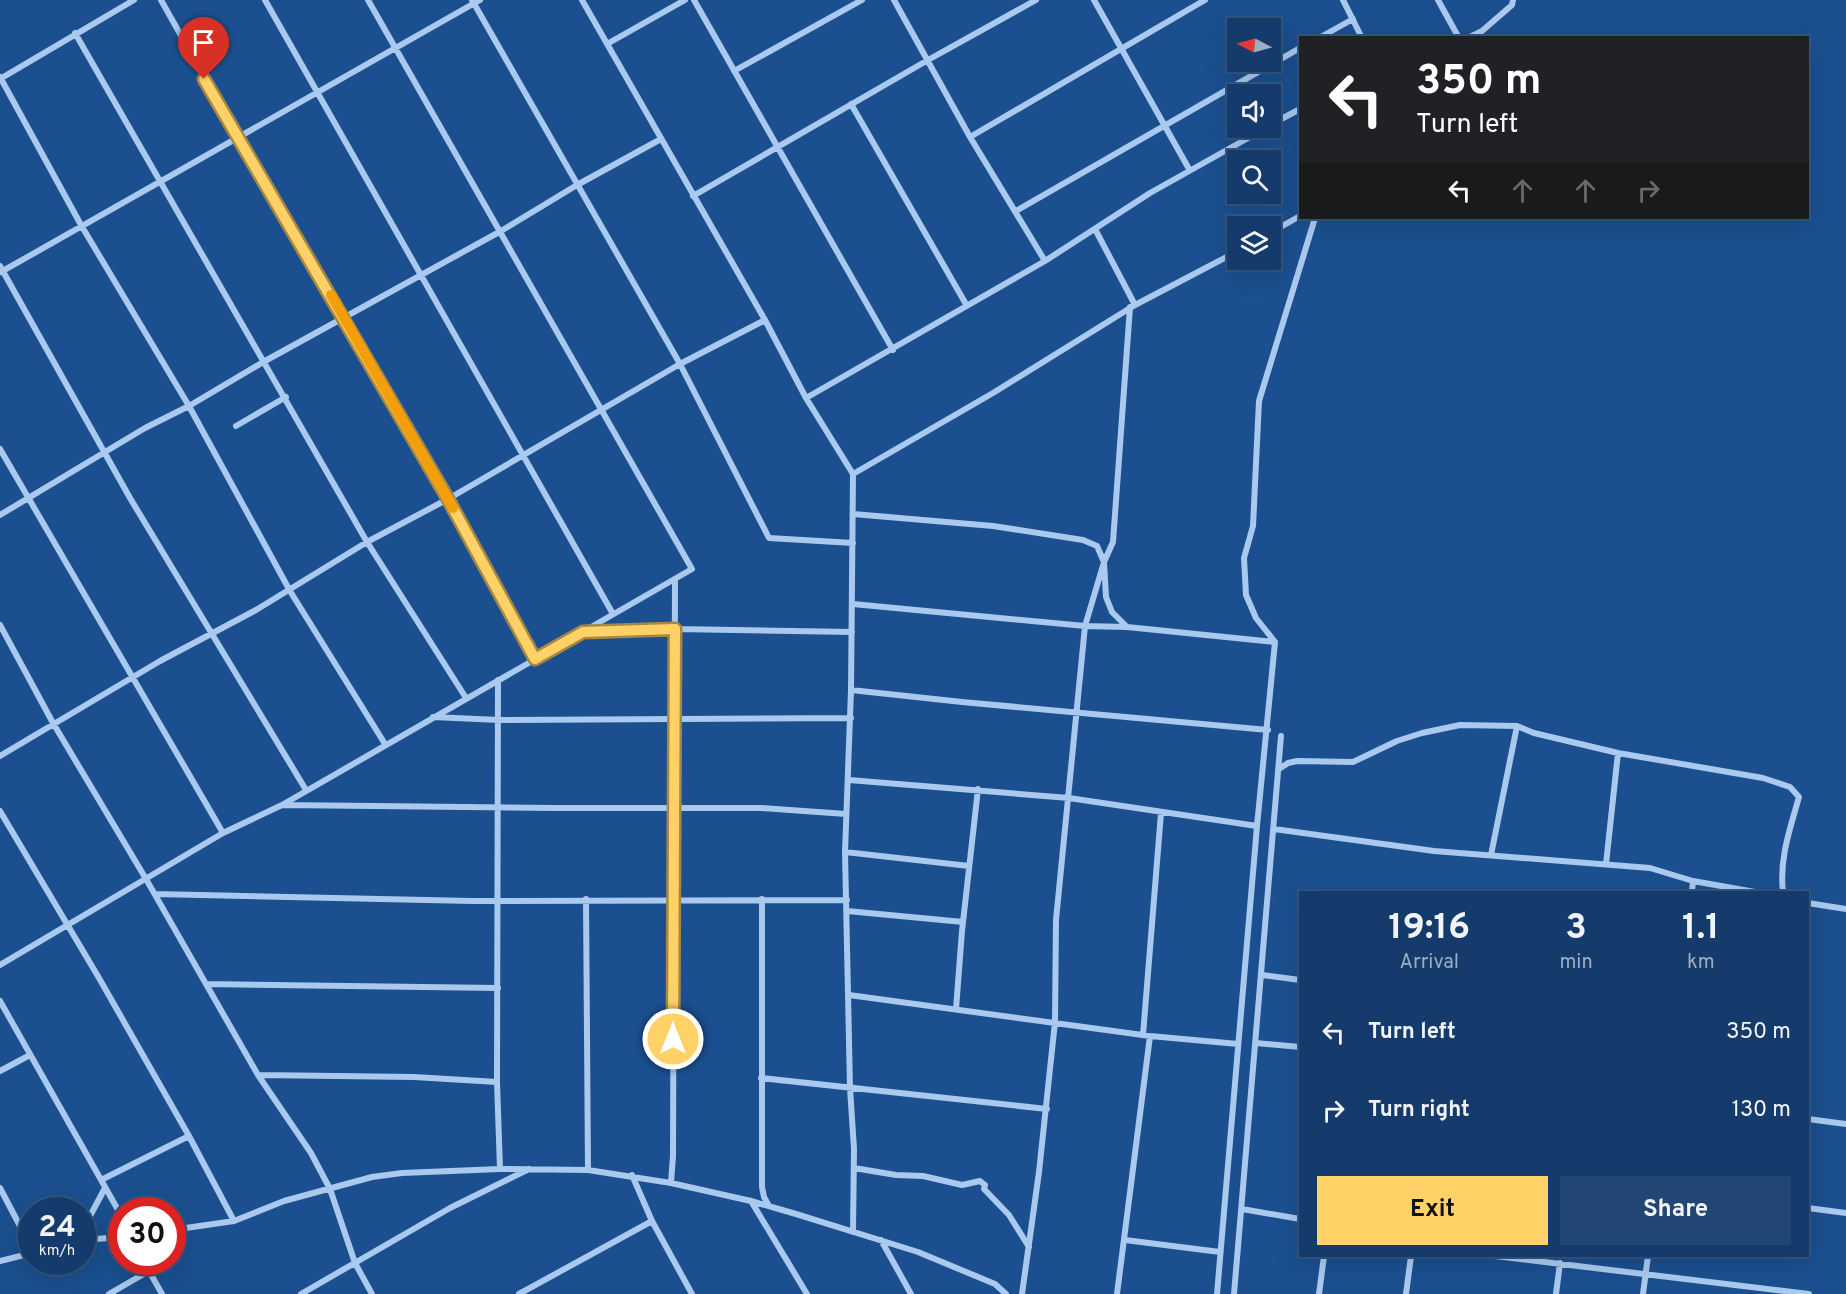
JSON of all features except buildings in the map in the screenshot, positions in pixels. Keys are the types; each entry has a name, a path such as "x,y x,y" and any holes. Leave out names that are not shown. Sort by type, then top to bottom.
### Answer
{"street":[{"path":"134,0 0,78 81,225 189,406 290,591 385,744"},
{"path":"160,0 237,138 345,318 448,499 535,659"},
{"path":"265,0 613,614"},
{"path":"0,965 223,833 282,805 692,569 368,0"},
{"path":"582,0 765,320 806,398 853,474 852,690 845,852 854,1168 853,1232"},
{"path":"607,44 685,0"},
{"path":"693,0 892,350"},
{"path":"734,71 862,0"},
{"path":"894,0 970,137 1045,261"},
{"path":"693,196 1036,0"},
{"path":"1094,0 1189,170"},
{"path":"970,137 1205,0"},
{"path":"1343,0 1361,36"},
{"path":"1438,0 1458,36"},
{"path":"1472,36 1482,31 1512,5 1514,0"},
{"path":"306,790 130,498 1,270 318,93 475,1 680,364 769,538 853,543"},
{"path":"1323,36 1353,19"},
{"path":"75,33 286,397 367,542 466,699"},
{"path":"1016,211 1299,49"},
{"path":"851,105 967,306"},
{"path":"1281,119 1299,110"},
{"path":"806,398 1045,261 1150,193 1248,138"},
{"path":"0,515 145,428 189,406 661,139"},
{"path":"1281,227 1299,217"},
{"path":"1217,1294 1275,642 1256,618 1246,595 1244,558 1253,526 1259,401 1315,219"},
{"path":"1023,1294 1047,1110 1055,1022 1056,920 1085,626 1104,562 1113,542 1132,306 1095,229"},
{"path":"853,474 993,393 1132,306 1227,257"},
{"path":"0,756 132,678 290,591 367,542 448,499 601,408 765,320"},
{"path":"236,426 286,397"},
{"path":"0,449 223,833"},
{"path":"853,514 993,526 1083,540 1096,546 1104,562 1106,597 1112,612 1127,627"},
{"path":"671,1183 675,579"},
{"path":"853,604 1275,642"},
{"path":"0,625 53,723 155,894 258,1076 311,1153 330,1189 355,1263 372,1294"},
{"path":"583,632 675,629 852,632"},
{"path":"498,680 497,1082 500,1169"},
{"path":"852,690 1268,730"},
{"path":"433,717 499,720 851,718"},
{"path":"1279,769 1288,763 1297,761 1353,762 1397,741 1460,725 1517,726 1534,733 1618,753 1763,778 1790,788 1799,797 1784,852 1781,874 1783,891"},
{"path":"1491,855 1517,726"},
{"path":"1234,1294 1275,829 1281,736"},
{"path":"1606,864 1618,753"},
{"path":"849,780 1069,798 1257,826"},
{"path":"956,1009 978,789"},
{"path":"282,805 761,808 846,814"},
{"path":"0,811 69,926 189,1136 234,1221"},
{"path":"1143,1035 1161,813"},
{"path":"1275,829 1434,851 1650,868 1693,881 1749,891"},
{"path":"845,852 969,866"},
{"path":"1692,891 1693,881"},
{"path":"155,894 498,901 847,900"},
{"path":"586,899 588,1170"},
{"path":"762,899 762,1187 769,1206"},
{"path":"1809,903 1846,909"},
{"path":"847,912 963,922"},
{"path":"1262,975 1299,980"},
{"path":"206,984 498,988"},
{"path":"849,995 1150,1036 1238,1044"},
{"path":"0,1000 110,1197"},
{"path":"1118,1294 1150,1036"},
{"path":"1256,1043 1299,1047"},
{"path":"0,1071 30,1055"},
{"path":"258,1076 414,1077 497,1082"},
{"path":"761,1078 1047,1110"},
{"path":"1809,1119 1846,1124"},
{"path":"100,1180 189,1136"},
{"path":"854,1168 896,1175 923,1176 962,1185 980,1181 985,1185 984,1189 1009,1215 1029,1247"},
{"path":"186,1228 234,1221 284,1201 372,1177 402,1173 500,1169 588,1170 632,1175 751,1200 918,1252 994,1284 1006,1294"},
{"path":"300,1294 450,1208 530,1169"},
{"path":"632,1175 652,1221 692,1294"},
{"path":"0,1188 18,1223"},
{"path":"96,1205 105,1188"},
{"path":"751,1200 807,1294"},
{"path":"1809,1208 1846,1213"},
{"path":"1242,1209 1299,1219"},
{"path":"519,1294 652,1221"},
{"path":"881,1240 911,1294"},
{"path":"1125,1240 1220,1252"},
{"path":"0,1261 18,1255"},
{"path":"1318,1294 1324,1257"},
{"path":"1406,1294 1411,1257"},
{"path":"1504,1257 1809,1294"},
{"path":"1642,1294 1648,1257"},
{"path":"1556,1294 1560,1263"},
{"path":"109,1294 142,1275"},
{"path":"151,1275 162,1294"}],"slow traffic":[{"path":"331,295 453,508"}],"route":[{"path":"204,79 345,318 448,499 535,659 583,632 675,629 673,1039"}]}
